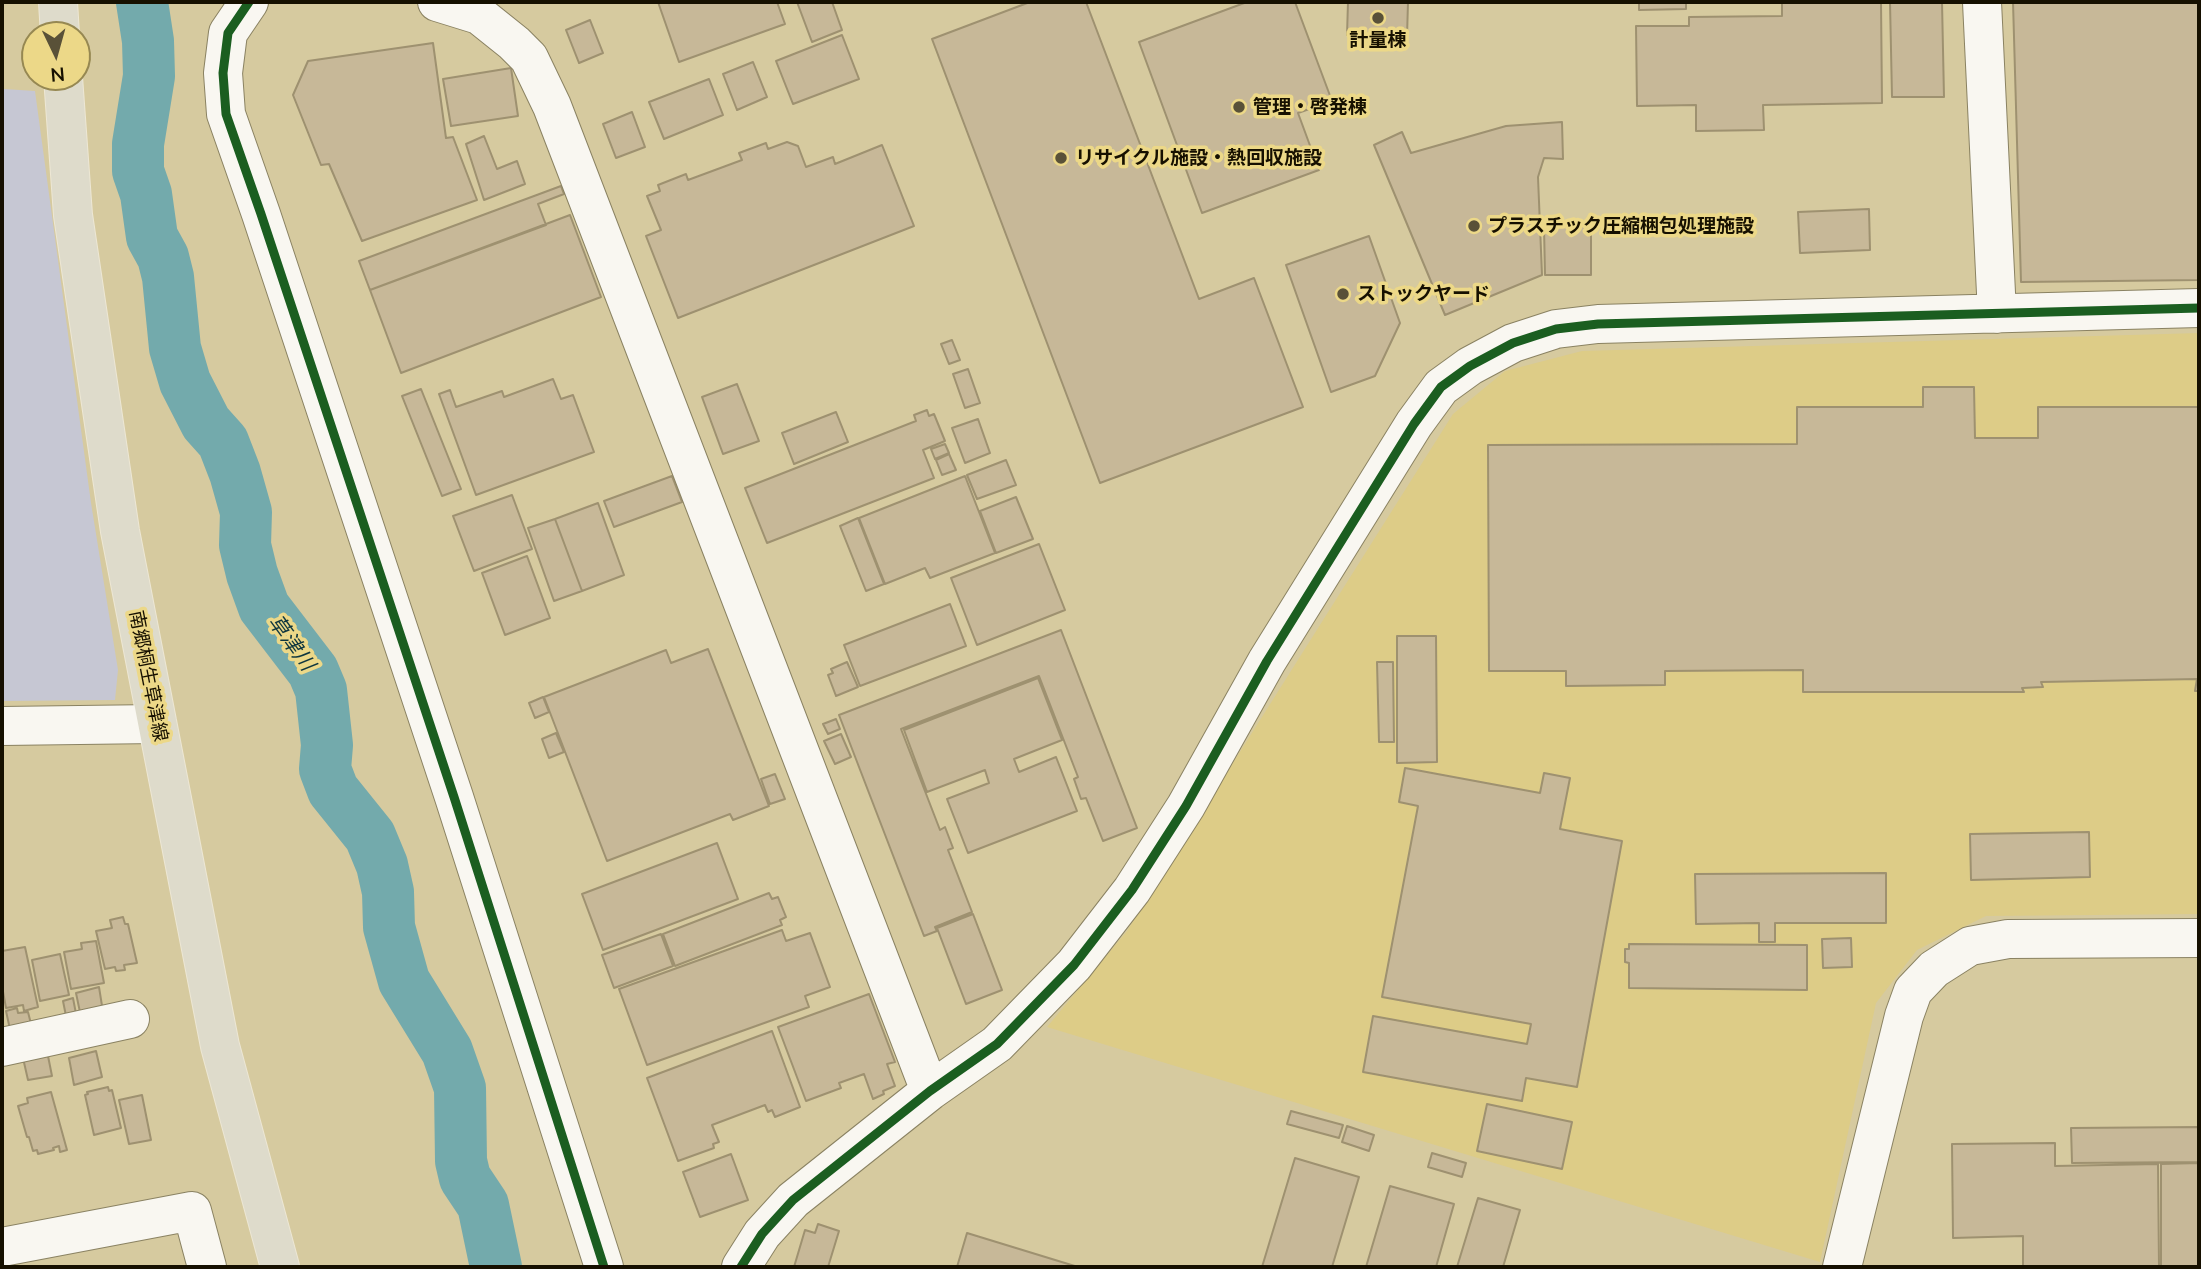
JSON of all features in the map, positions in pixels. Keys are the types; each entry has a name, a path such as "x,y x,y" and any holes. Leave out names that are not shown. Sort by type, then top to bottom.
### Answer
{"main road":[{"path":"58,2 59,21"},
{"name":"南郷桐生草津線","path":"64,91 75,228 120,531 220,1046 279,1267"}],"street":[{"path":"249,2 228,33 223,73 226,114 454,797 604,1267"},
{"path":"437,2 479,15 514,43 529,58 552,106 930,1091"},
{"path":"1982,2 1997,314"},
{"path":"741,1267 762,1234 793,1200 930,1091 997,1044 1074,965 1132,890 1186,806 1267,661 1387,467 1441,387 1460,373 1513,343 1556,329 1598,324 2199,308"},
{"path":"2,726 158,724"},
{"path":"1842,1267 1903,1016 1913,991 1934,969 1970,946 2008,939 2199,938"},
{"path":"2,1046 130,1019"},
{"path":"2,1247 192,1211 207,1267"}],"shaded area":[{"path":"2,90 35,91 91,503 118,670 115,700 2,701"},
{"path":"2199,333 2199,914 1986,916 1917,950 1876,1003 1820,1262 1047,1027 1127,931 1453,414 1505,371 1582,351"}],"building":[{"path":"658,2 777,2 785,24 679,62"},
{"path":"797,2 832,2 842,30 812,42"},
{"name":"リサイクル施設・熱回収施設","path":"1030,2 1086,2 1199,299 1254,278 1303,407 1100,483 932,39"},
{"name":"管理・啓発棟","path":"1247,2 1295,2 1332,101 1298,113 1319,170 1202,213 1139,42"},
{"name":"計量棟","path":"1348,2 1408,2 1407,37 1347,35"},
{"path":"1639,2 1686,2 1686,9 1639,10"},
{"path":"1782,2 1881,2 1882,103 1763,105 1764,130 1696,131 1696,105 1637,106 1636,26 1689,26 1689,17 1782,16"},
{"path":"1890,2 1942,2 1944,97 1892,97"},
{"path":"2013,2 2199,2 2199,280 2021,282"},
{"path":"590,20 603,53 579,63 566,30"},
{"path":"842,35 859,79 793,104 776,61"},
{"path":"433,43 446,138 453,137 477,200 362,241 329,164 321,165 293,95 308,61"},
{"path":"753,62 767,97 737,110 723,74"},
{"path":"511,68 518,116 451,126 443,79"},
{"path":"709,79 723,115 664,139 649,102"},
{"path":"632,112 645,147 616,158 603,124"},
{"name":"プラスチック圧縮梱包処理施設","path":"1562,122 1563,159 1544,158 1538,177 1542,275 1445,315 1374,145 1402,132 1411,153 1506,126"},
{"path":"484,136 497,169 517,161 525,184 484,200 466,144"},
{"path":"787,142 798,146 806,167 833,157 835,164 882,145 914,226 678,318 646,236 661,230 647,196 660,191 658,185 686,174 688,180 742,160 739,153 766,143 768,149"},
{"path":"561,186 564,194 538,204 546,225 370,290 359,261"},
{"path":"1869,209 1870,250 1800,253 1798,212"},
{"path":"570,215 601,297 401,373 370,290"},
{"path":"1591,226 1591,275 1545,275 1544,227"},
{"name":"ストックヤード","path":"1369,236 1400,323 1375,376 1331,392 1286,265"},
{"path":"952,340 960,360 949,364 941,344"},
{"path":"968,369 980,403 965,408 953,374"},
{"path":"553,379 561,399 573,395 594,452 476,495 439,394 450,390 456,407 502,391 504,397"},
{"path":"737,384 759,441 723,454 702,397"},
{"path":"1923,387 1974,387 1975,438 2038,438 2038,407 2199,407 2199,691 2195,691 2197,679 2041,682 2043,687 2022,688 2024,692 1803,692 1803,670 1665,671 1665,685 1566,686 1566,671 1489,671 1488,445 1797,444 1797,407 1923,407"},
{"path":"421,389 461,489 442,496 402,396"},
{"path":"927,410 929,416 934,414 945,441 923,450 934,478 767,543 745,488 916,421 914,415"},
{"path":"836,412 848,442 794,464 782,433"},
{"path":"978,419 990,453 965,463 952,428"},
{"path":"945,444 949,453 935,459 931,449"},
{"path":"949,454 956,470 942,475 936,460"},
{"path":"1006,460 1016,485 977,499 967,475"},
{"path":"672,476 682,502 614,527 604,501"},
{"path":"965,476 995,553 930,578 925,568 885,584 859,518"},
{"path":"512,495 532,549 474,571 453,516"},
{"path":"1016,497 1033,539 996,553 980,511"},
{"path":"598,503 624,575 582,591 555,519"},
{"path":"858,518 884,584 866,591 840,526"},
{"path":"555,519 582,591 554,601 528,528"},
{"path":"1039,544 1065,610 977,645 951,578"},
{"path":"527,556 550,618 505,635 482,573"},
{"path":"950,604 966,646 860,686 844,645"},
{"path":"1061,630 1137,828 1103,841 1086,798 1081,799 1074,779 1078,777 1039,676 901,729 940,830 945,827 953,848 948,850 972,912 935,927 937,931 924,936 839,715"},
{"path":"1397,636 1436,636 1437,762 1397,763"},
{"path":"708,649 769,806 733,820 730,814 607,861 544,697 666,650 671,663"},
{"path":"847,662 858,687 836,696 828,675 833,673 831,669"},
{"path":"1377,662 1393,662 1394,742 1379,742"},
{"path":"1038,678 1062,740 1014,759 1019,772 1056,757 1077,811 968,853 947,799 989,783 985,770 927,792 904,730"},
{"path":"543,697 549,712 535,718 529,703"},
{"path":"836,719 840,729 828,734 823,724"},
{"path":"556,733 564,752 549,758 542,739"},
{"path":"841,734 851,757 835,764 824,741"},
{"path":"1405,768 1540,793 1544,773 1570,778 1560,829 1622,841 1577,1087 1526,1078 1522,1101 1363,1072 1373,1016 1527,1044 1531,1024 1382,997 1418,806 1399,802"},
{"path":"775,774 785,799 770,804 761,779"},
{"path":"2089,832 2090,877 1971,880 1970,834"},
{"path":"717,843 738,899 603,950 582,894"},
{"path":"1886,873 1886,923 1775,923 1775,942 1759,942 1759,923 1696,924 1695,874"},
{"path":"769,893 772,899 778,897 786,917 780,920 782,925 675,966 663,934"},
{"path":"973,914 1002,990 966,1004 937,928"},
{"path":"123,917 125,924 128,924 137,963 124,965 125,970 116,971 115,967 105,969 96,931 112,928 110,920"},
{"path":"782,930 786,941 810,933 830,987 805,996 809,1007 647,1065 619,989"},
{"path":"661,934 673,966 614,988 602,955"},
{"path":"1851,938 1852,967 1823,968 1822,939"},
{"path":"96,941 104,983 71,989 64,952 82,949 81,943"},
{"path":"1629,944 1807,945 1807,990 1629,988 1629,963 1625,962 1625,949 1629,949"},
{"path":"25,947 38,1007 24,1011 23,1005 6,1008 2,986 2,951"},
{"path":"60,954 69,995 40,1001 32,960"},
{"path":"99,987 103,1012 81,1017 76,993"},
{"path":"869,994 895,1062 887,1064 895,1086 873,1099 864,1074 839,1083 841,1088 806,1101 778,1027"},
{"path":"73,998 77,1019 67,1021 63,1001"},
{"path":"17,1008 18,1013 28,1012 32,1028 11,1034 6,1011"},
{"path":"772,1031 800,1107 775,1117 772,1110 768,1112 765,1105 712,1125 719,1142 713,1144 714,1148 678,1161 647,1078"},
{"path":"47,1051 52,1076 28,1080 23,1058"},
{"path":"96,1051 102,1077 74,1085 69,1058"},
{"path":"108,1087 109,1091 112,1090 121,1128 94,1135 85,1095 87,1092"},
{"path":"51,1092 67,1150 60,1152 59,1146 38,1154 37,1150 33,1151 27,1137 18,1106 28,1103 27,1098"},
{"path":"142,1095 151,1140 129,1144 119,1100"},
{"path":"1487,1104 1572,1122 1562,1169 1477,1151"},
{"path":"1291,1111 1343,1125 1339,1138 1287,1124"},
{"path":"1347,1126 1374,1135 1369,1151 1342,1142"},
{"path":"2199,1127 2199,1162 2072,1163 2071,1128"},
{"path":"2055,1143 2055,1166 2158,1164 2159,1267 2023,1267 2023,1236 1953,1238 1952,1144"},
{"path":"1432,1153 1466,1163 1462,1177 1428,1167"},
{"path":"731,1154 748,1200 700,1217 683,1172"},
{"path":"1295,1158 1359,1177 1332,1267 1262,1267"},
{"path":"2199,1163 2199,1267 2161,1267 2161,1164"},
{"path":"1390,1186 1454,1204 1436,1267 1366,1267"},
{"path":"1478,1198 1520,1210 1503,1267 1457,1267"},
{"path":"818,1224 839,1231 828,1267 794,1267 805,1230 815,1233"},
{"path":"967,1233 1078,1267 957,1267"}],"waterway":[{"name":"草津川","path":"142,2 148,41 149,76 138,144 138,171 146,194 152,237 163,257 168,277 175,348 185,382 206,423 223,442 235,473 246,512 245,545 264,607 313,671 321,690 327,745 325,769 333,790 370,836 382,865 388,892 389,927 404,981 447,1051 460,1088 461,1161 465,1178 483,1205 496,1267"}],"cycle path":[{"path":"249,2 228,33 223,73 226,114 454,797 604,1267"},
{"path":"741,1267 762,1234 793,1200 930,1091 997,1044 1074,965 1132,890 1186,806 1267,661 1414,424 1441,387 1470,366 1513,343 1556,329 1598,324 2199,308"}],"place":[{"name":"計量棟","path":"1378,18"},
{"name":"管理・啓発棟","path":"1239,107"},
{"name":"リサイクル施設・熱回収施設","path":"1061,158"},
{"name":"プラスチック圧縮梱包処理施設","path":"1474,226"},
{"name":"ストックヤード","path":"1343,294"}]}
